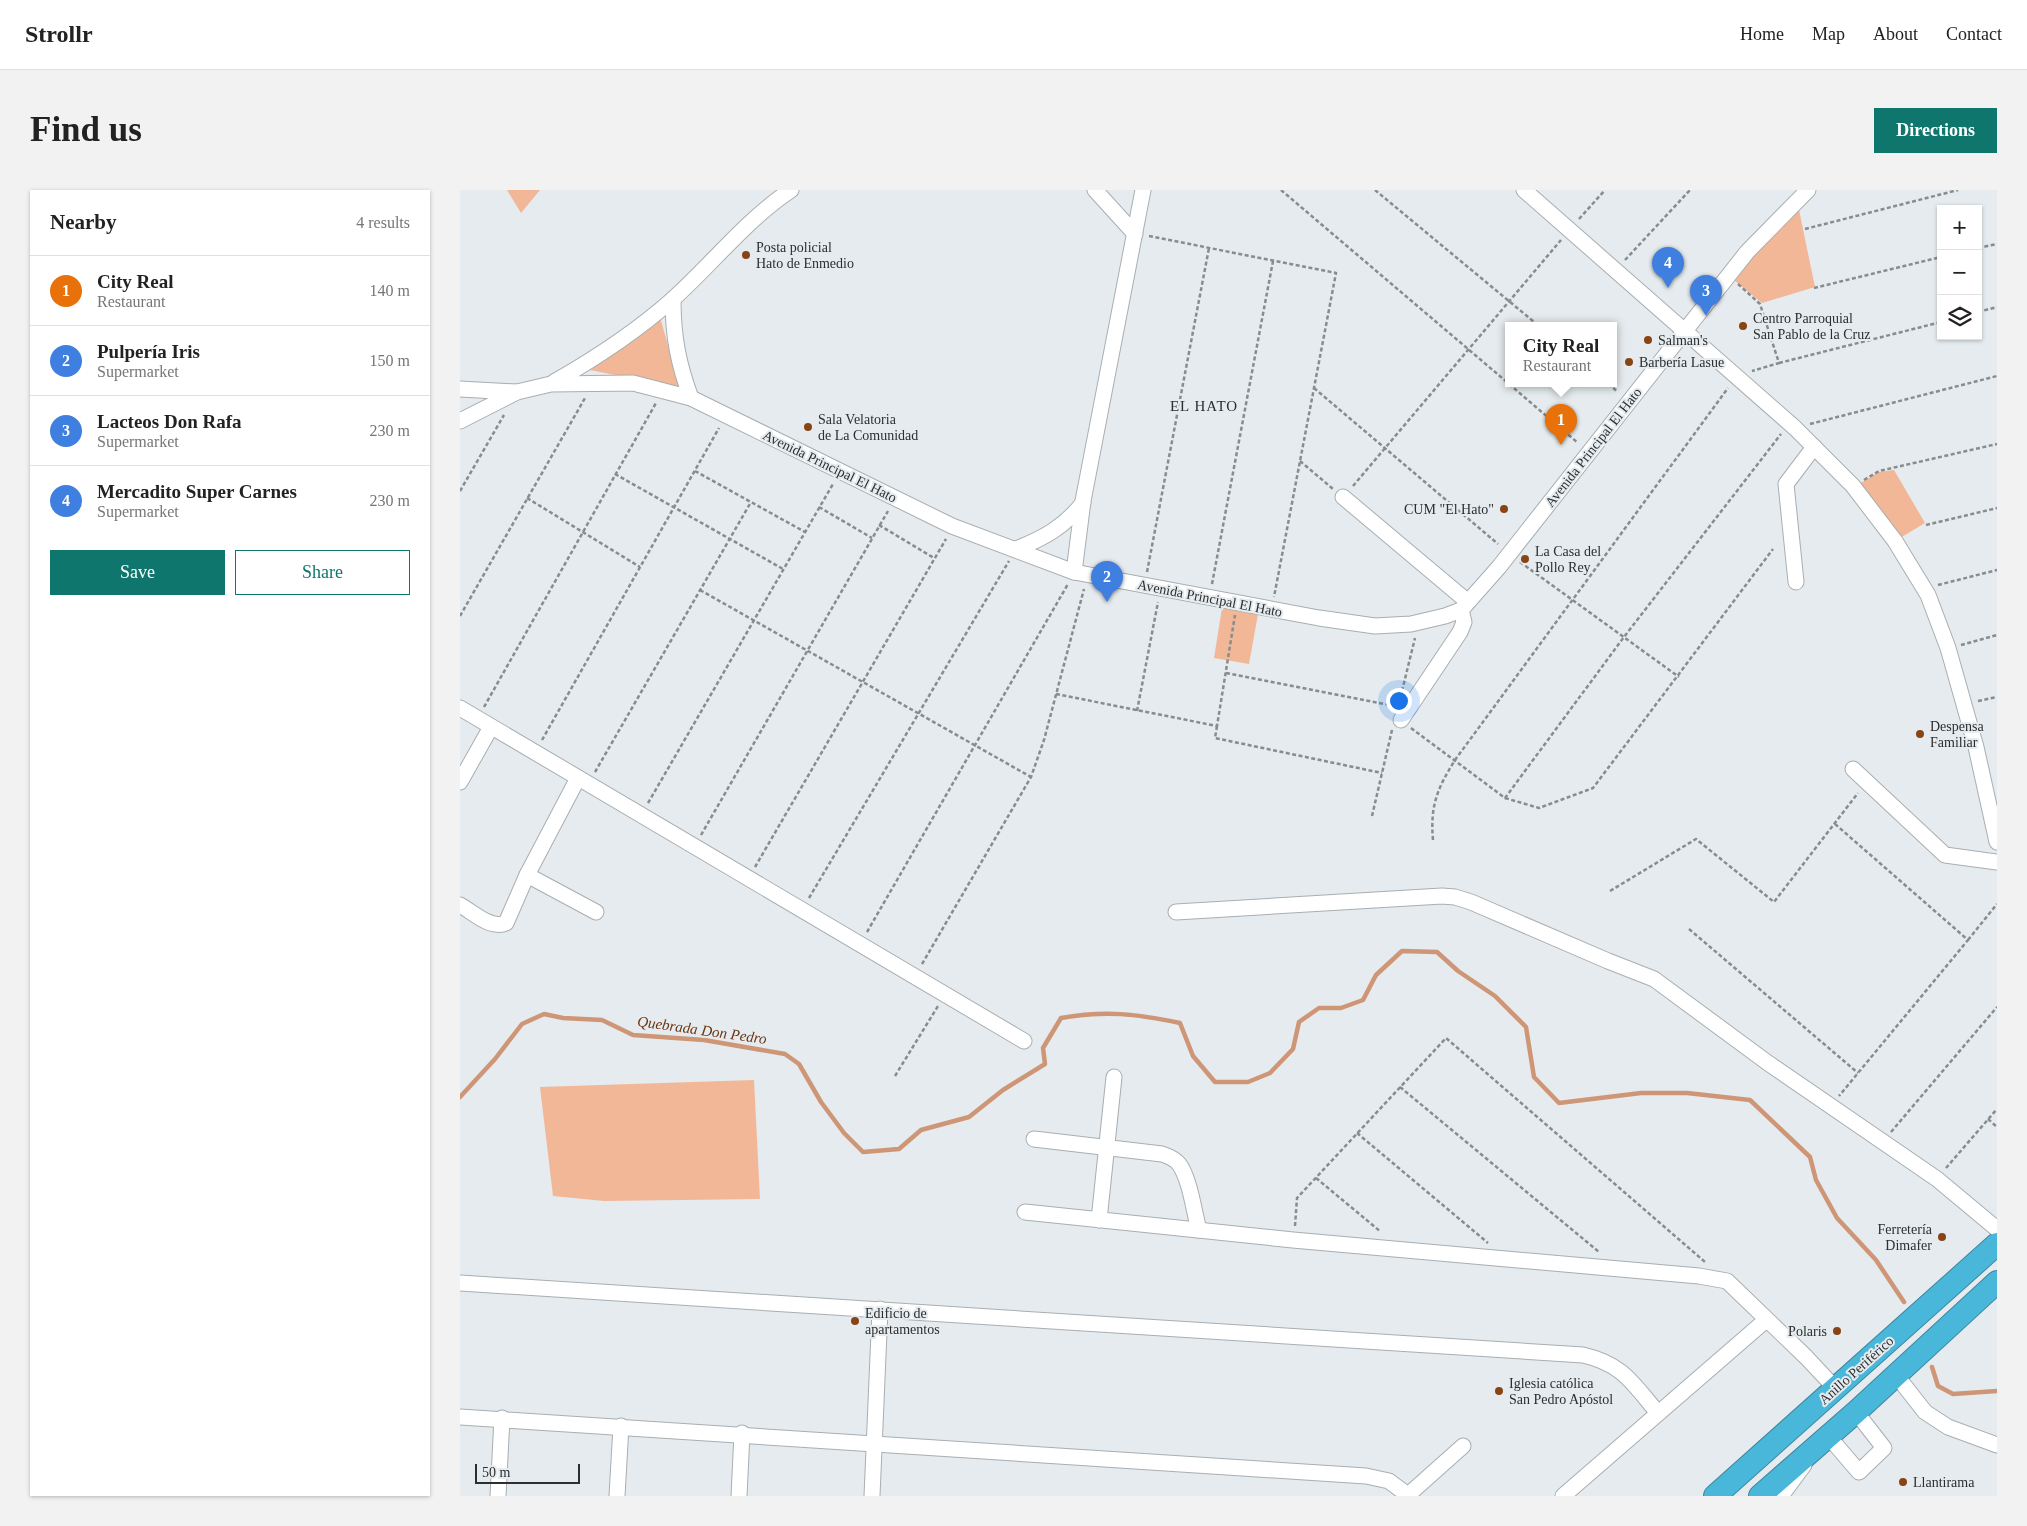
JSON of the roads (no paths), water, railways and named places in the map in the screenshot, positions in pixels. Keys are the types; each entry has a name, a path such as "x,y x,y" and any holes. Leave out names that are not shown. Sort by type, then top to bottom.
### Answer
{"highway":[{"name":"Anillo Periférico","path":"1716,1496 1997,1244"},
{"path":"1760,1496 1856,1412 1997,1282"}],"street":[{"path":"551,384 614,344 673,299 764,208 790,190"},
{"path":"1095,190 1135,234"},
{"path":"1081,574 1084,502 1143,190"},
{"path":"1524,190 1793,425 1853,486 1895,541 1924,588 1948,648 1964,704 1997,842"},
{"name":"Avenida Principal El Hato","path":"460,421 517,392 551,384 633,383 691,398 952,526 1081,574 1375,626 1411,624 1465,606 1509,554 1684,331 1730,276 1747,252 1808,190"},
{"path":"673,299 673,333 679,366 691,398"},
{"path":"460,389 517,392"},
{"path":"1796,582 1786,484 1814,447"},
{"path":"1343,497 1465,606 1464,622 1460,632 1400,713"},
{"path":"1016,549 1056,531 1071,518 1084,502"},
{"path":"460,708 1024,1041"},
{"path":"460,782 491,727"},
{"path":"1853,769 1944,855 1997,862"},
{"path":"460,905 492,924 500,926 506,922 527,875 583,781"},
{"path":"527,875 596,912"},
{"path":"1176,912 1455,897 1654,979 1768,1063 1832,1105 1937,1179 1997,1228"},
{"path":"1099,1220 1114,1077"},
{"path":"1034,1139 1162,1154 1179,1163 1199,1230"},
{"path":"1025,1212 1293,1240 1619,1269 1727,1281 1806,1357 1835,1388"},
{"path":"460,1283 1583,1355 1603,1359 1621,1370 1658,1413"},
{"path":"872,1496 880,1309"},
{"path":"1563,1496 1766,1320"},
{"path":"1896,1375 1925,1412 1948,1427 1997,1445"},
{"path":"1781,1496 1822,1442 1859,1472 1884,1448 1856,1412"},
{"path":"460,1417 742,1433 1366,1476 1389,1481 1409,1495 1463,1446"},
{"path":"498,1496 502,1418"},
{"path":"617,1496 621,1426"},
{"path":"739,1496 742,1433"}],"waterway":[{"name":"Quebrada Don Pedro","path":"460,1097 495,1059 522,1024 544,1014 563,1018 602,1020 633,1035 704,1040 785,1054 799,1064 821,1102 844,1133 863,1152 899,1149 921,1130 969,1117 1003,1090 1045,1064 1043,1048 1061,1018 1092,1014 1121,1014 1180,1023 1193,1056 1215,1082 1248,1082 1270,1073 1293,1049 1299,1022 1319,1008 1341,1008 1363,1000 1376,975 1402,951 1437,952 1458,971 1495,996 1526,1027 1534,1077 1559,1103 1641,1093 1687,1093 1750,1100 1810,1157 1816,1180 1837,1218 1876,1260 1904,1302"},
{"name":"Quebrada Don Pedro","path":"1932,1367 1938,1386 1953,1394 1997,1391"}],"place":[{"name":"Posta policial Hato de Enmedio","path":"746,255"},
{"name":"Mercadito Super Carnes","path":"1668,288"},
{"name":"Lacteos Don Rafa","path":"1706,316"},
{"name":"Centro Parroquial San Pablo de la Cruz","path":"1743,326"},
{"name":"Salman's","path":"1648,340"},
{"name":"Barbería Lasue","path":"1629,362"},
{"name":"Sala Velatoria de La Comunidad","path":"808,427"},
{"name":"City Real","path":"1561,445"},
{"name":"CUM \"El Hato\"","path":"1504,509"},
{"name":"La Casa del Pollo Rey","path":"1525,559"},
{"name":"Pulpería Iris","path":"1107,602"},
{"name":"Despensa Familiar","path":"1920,734"},
{"name":"Ferretería Dimafer","path":"1942,1237"},
{"name":"Edificio de apartamentos","path":"855,1321"},
{"name":"Polaris","path":"1837,1331"},
{"name":"Iglesia católica San Pedro Apóstol","path":"1499,1391"},
{"name":"Llantirama","path":"1903,1482"}],"district":[{"name":"EL HATO","path":"1204,406"}]}
